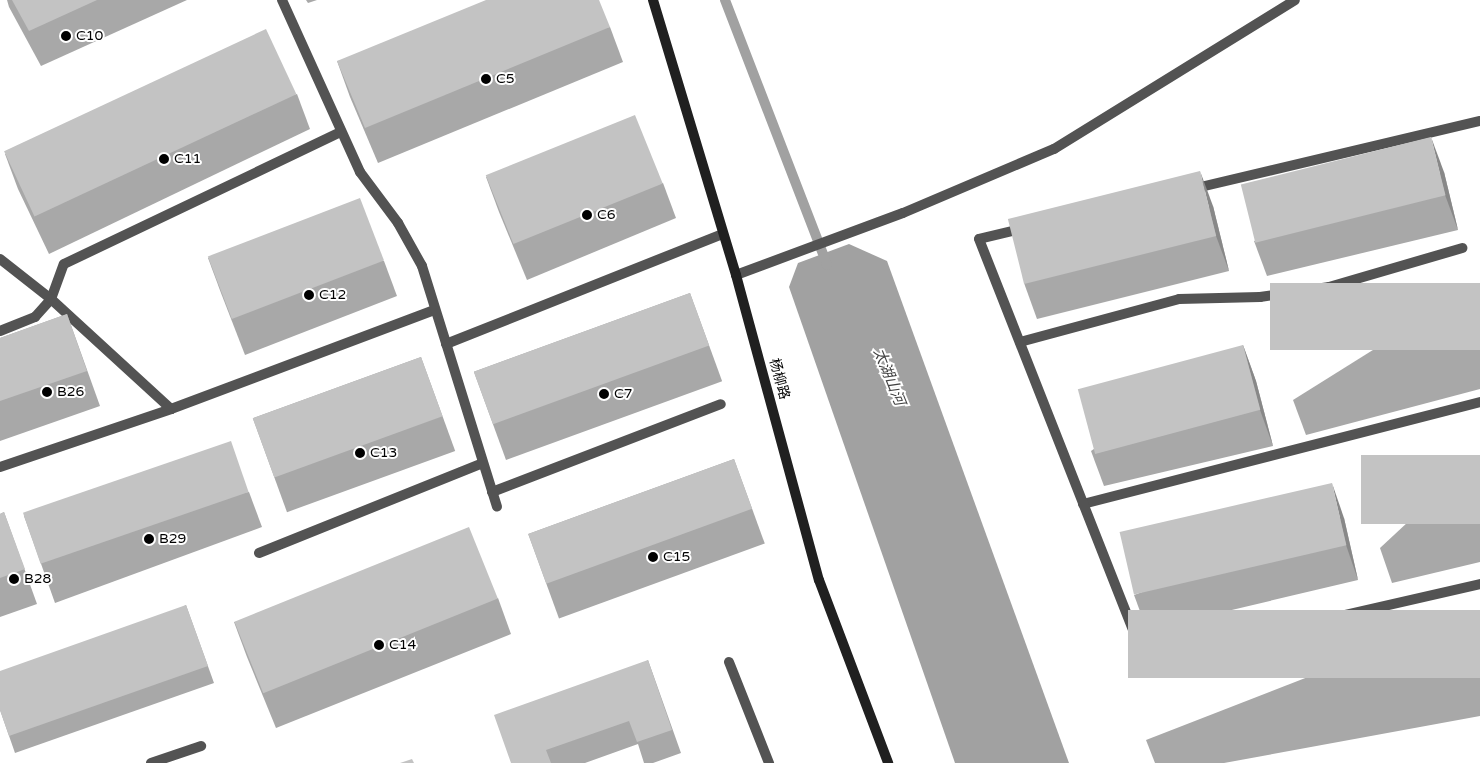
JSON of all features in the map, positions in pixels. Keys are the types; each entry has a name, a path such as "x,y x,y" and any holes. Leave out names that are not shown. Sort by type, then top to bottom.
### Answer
{"street":[{"path":"282,0 360,172 398,222 422,266 497,507"},
{"name":"杨柳路","path":"653,0 736,275 820,580 884,762"},
{"path":"736,275 903,213 1054,149 1295,0"},
{"path":"1181,192 1480,121"},
{"path":"0,331 35,317 51,299 64,264 341,132"},
{"path":"1037,225 979,238 1136,638 1151,653 1175,654 1480,584"},
{"path":"446,344 723,234"},
{"path":"1020,342 1180,299 1260,297 1328,287 1462,248"},
{"path":"0,259 51,299 170,409"},
{"path":"0,467 170,409 435,310"},
{"path":"1083,504 1480,402"},
{"path":"492,492 721,404"},
{"path":"259,553 483,463"},
{"path":"729,662 769,763"},
{"path":"151,763 201,746"}],"water":[{"path":"849,244 887,261 1069,763 955,763 789,287 798,263"}],"building":[{"path":"12,0 97,0 29,31"},
{"path":"486,0 599,0 610,27 365,128 337,61"},
{"path":"266,29 296,94 35,216 4,151"},
{"path":"635,115 663,184 513,244 486,175"},
{"path":"1431,137 1446,195 1255,243 1241,184"},
{"path":"1200,171 1216,236 1024,284 1008,219"},
{"path":"360,198 384,261 232,319 208,256"},
{"path":"1270,283 1480,283 1480,350 1270,350"},
{"path":"690,293 709,346 493,424 474,372"},
{"path":"67,314 87,371 0,401 0,338"},
{"path":"1243,345 1260,410 1095,454 1078,389"},
{"path":"421,357 443,416 274,477 253,418"},
{"path":"231,441 249,492 41,564 23,513"},
{"path":"1361,455 1480,455 1480,524 1361,524"},
{"path":"734,459 752,509 546,584 528,534"},
{"path":"1332,483 1346,545 1134,594 1120,532"},
{"path":"4,512 25,569 0,578 0,514"},
{"path":"469,527 498,598 263,693 234,622"},
{"path":"186,605 208,666 9,736 0,710 0,671"},
{"path":"1128,610 1480,610 1480,678 1128,678"},
{"path":"648,660 672,730 637,742 629,721 546,750 551,763 511,763 494,715"},
{"path":"412,759 414,763 400,763"}],"waterway":[{"name":"太湖山河","path":"725,0 827,265"}],"place":[{"name":"C10","path":"66,36"},
{"name":"C5","path":"486,79"},
{"name":"C11","path":"164,159"},
{"name":"C6","path":"587,215"},
{"name":"C12","path":"309,295"},
{"name":"B26","path":"47,392"},
{"name":"C7","path":"604,394"},
{"name":"C13","path":"360,453"},
{"name":"B29","path":"149,539"},
{"name":"C15","path":"653,557"},
{"name":"B28","path":"14,579"},
{"name":"C14","path":"379,645"}]}
